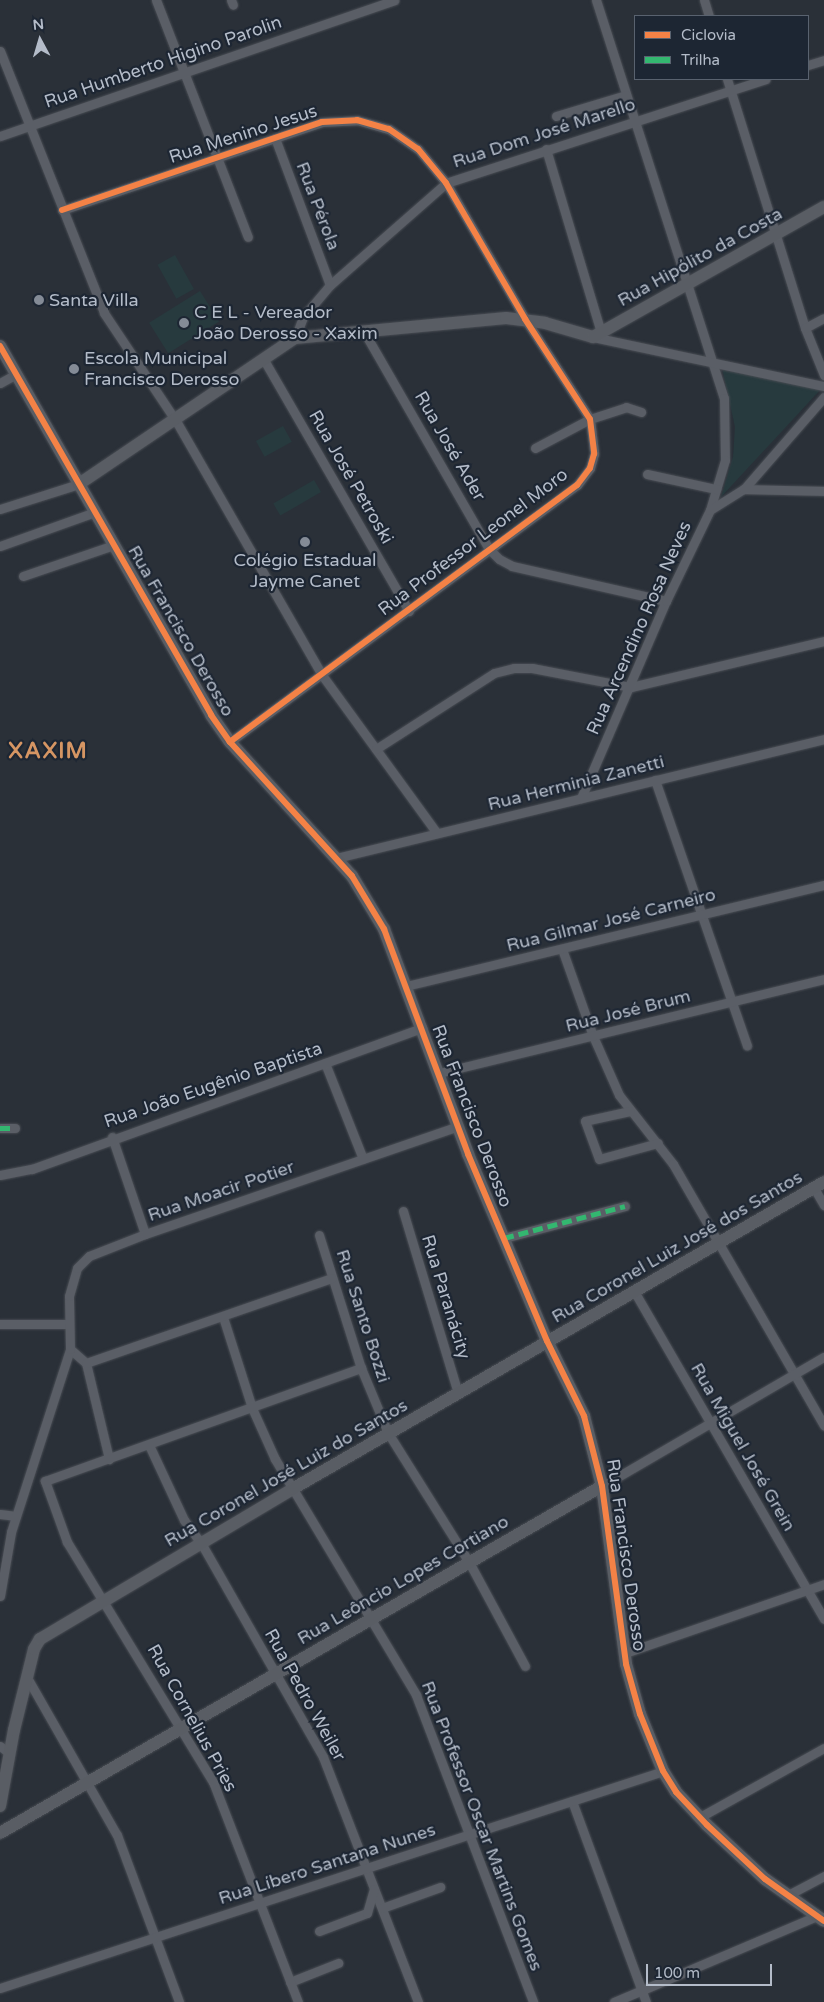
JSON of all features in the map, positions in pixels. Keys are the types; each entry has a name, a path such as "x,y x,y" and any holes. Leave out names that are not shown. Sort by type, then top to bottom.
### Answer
{"street":[{"path":"156,0 182,72 248,237"},
{"name":"Rua Humberto Higino Parolin","path":"0,136 394,0"},
{"path":"596,0 686,286 724,398 726,426 725,460 710,510"},
{"path":"704,0 709,15"},
{"path":"0,51 28,126 104,313 176,421 322,675 437,833"},
{"path":"809,65 824,60"},
{"path":"728,80 806,328 821,357 824,375"},
{"name":"Rua Dom José Marello","path":"79,484 176,421 294,338 304,317 330,285 446,183 763,80"},
{"path":"556,116 626,95"},
{"name":"Rua Menino Jesus","path":"62,210 322,122 357,120 389,129 418,149 446,183"},
{"name":"Rua Pérola","path":"275,138 330,285"},
{"path":"546,150 597,335"},
{"name":"Rua Professor Leonel Moro","path":"230,742 577,485 590,468 594,454 590,419 525,319 446,183"},
{"name":"Rua Hipólito da Costa","path":"597,335 824,206"},
{"path":"806,328 824,318"},
{"path":"294,338 363,330 525,319 824,386"},
{"name":"Rua José Ader","path":"363,330 489,549 512,566 666,600"},
{"name":"Rua Francisco Derosso","path":"0,346 230,742 336,858 384,928 458,1126 548,1341 584,1416 602,1486 625,1653 640,1714 663,1771 676,1792 764,1879 820,1918"},
{"name":"Rua José Petroski","path":"264,360 409,610"},
{"path":"0,383 16,374"},
{"name":"Rua Arcendino Rosa Neves","path":"581,798 631,687 666,600 710,510 744,489 824,397"},
{"path":"535,448 590,419 626,407 642,412"},
{"path":"647,474 716,488"},
{"path":"0,509 79,484"},
{"path":"744,489 824,491"},
{"path":"0,546 95,512"},
{"path":"23,576 114,545"},
{"path":"376,749 494,673 514,668 532,668 631,687 824,640"},
{"name":"Rua Herminia Zanetti","path":"336,858 824,739"},
{"path":"655,780 747,1046"},
{"name":"Rua Gilmar José Carneiro","path":"406,986 824,885"},
{"path":"562,948 593,1036 619,1095 630,1111 658,1143 719,1243 824,1426"},
{"name":"Rua José Brum","path":"439,1073 824,979"},
{"name":"Rua João Eugênio Baptista","path":"0,1175 15,1174 112,1137 422,1028"},
{"path":"325,1063 363,1160"},
{"path":"630,1111 584,1121 598,1159 658,1143"},
{"name":"Rua Moacir Potier","path":"70,1349 68,1324 71,1280 77,1268 89,1256 146,1234 458,1126"},
{"path":"0,1128 15,1128"},
{"path":"112,1137 146,1234"},
{"path":"819,1185 824,1205"},
{"name":"Rua Coronel Luiz José dos Santos","path":"548,1341 819,1185"},
{"path":"504,1238 625,1206"},
{"name":"Rua Paranácity","path":"403,1212 458,1393"},
{"name":"Rua Santo Bozzi","path":"319,1235 360,1368 388,1433 469,1562 525,1666"},
{"path":"86,1363 332,1278"},
{"name":"Rua Miguel José Grein","path":"634,1291 824,1619"},
{"name":"Rua Professor Oscar Martins Gomes","path":"223,1317 252,1408 275,1459 294,1488 416,1696 471,1834 533,2002"},
{"path":"0,1324 68,1324"},
{"name":"Rua Coronel José Luiz do Santos","path":"29,1680 34,1649 44,1636 548,1341"},
{"path":"0,1596 16,1516 70,1349 86,1363 110,1459 360,1368"},
{"name":"Rua Leôncio Lopes Cortiano","path":"0,1833 824,1357"},
{"name":"Rua Pedro Weiler","path":"149,1444 184,1520 201,1543 323,1757 418,2002"},
{"name":"Rua Cornelius Pries","path":"110,1459 46,1481 67,1542 182,1727 213,1782 298,2002"},
{"path":"0,1514 16,1516"},
{"path":"625,1653 824,1584"},
{"path":"0,1806 5,1750 29,1680"},
{"path":"29,1680 117,1835 179,2002"},
{"path":"700,1817 824,1748"},
{"name":"Rua Líbero Santana Nunes","path":"0,1988 663,1771"},
{"path":"572,1801 646,2002"},
{"path":"788,1895 824,1876"},
{"path":"382,1908 440,1887"},
{"path":"320,1931 367,1913 374,1890"},
{"path":"614,2002 820,1918"},
{"path":"290,1982 338,1963"}],"green space":[{"path":"175,255 194,289 176,299 158,265"},
{"name":"C E L - Vereador João Derosso - Xaxim","path":"200,291 219,322 168,353 149,323"},
{"path":"722,368 821,389 721,497 733,457 735,427"},
{"path":"283,426 292,442 265,457 256,441"},
{"path":"314,480 321,492 280,516 273,503"}],"marked path":[{"path":"0,1128 15,1128"},
{"path":"504,1238 625,1206"}],"cycle path":[{"path":"62,210 322,122 357,120 389,129 418,149 446,183 525,319 590,419 594,454 590,468 577,485 230,742"},
{"path":"0,346 211,715 230,742 352,876 384,929 468,1154 547,1341 584,1416 602,1486 626,1664 640,1714 663,1771 676,1792 707,1825 765,1879 824,1921"}],"place":[{"name":"Santa Villa","path":"39,300"},
{"name":"C E L - Vereador João Derosso - Xaxim","path":"184,323"},
{"name":"Escola Municipal Francisco Derosso","path":"74,369"},
{"name":"Colégio Estadual Jayme Canet","path":"305,542"}],"district":[{"name":"XAXIM","path":"48,752"}]}
